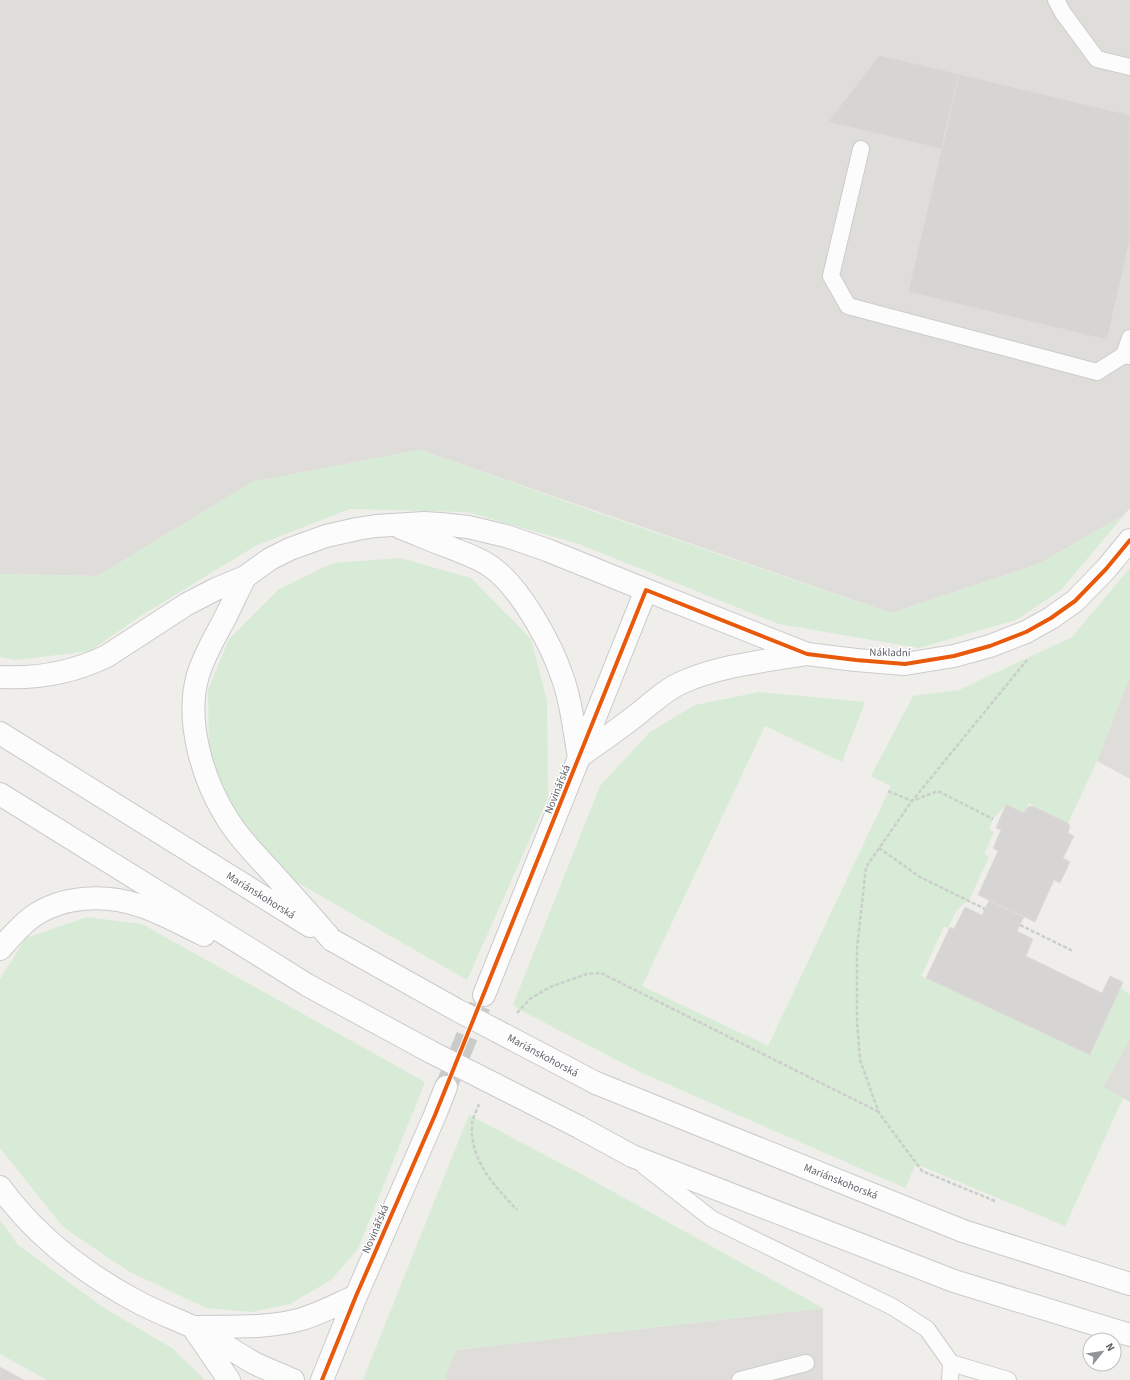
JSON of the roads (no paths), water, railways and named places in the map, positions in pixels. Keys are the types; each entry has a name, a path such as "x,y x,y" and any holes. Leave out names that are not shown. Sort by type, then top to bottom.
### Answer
{"main road":[{"name":"Nákladní","path":"245,577 270,559 308,542 357,529 424,523 454,526 506,536 540,547 807,654 905,664 954,656 990,646 1026,632 1051,618 1075,601 1106,569 1130,540"},
{"path":"394,525 479,559 498,572 513,589 539,629 553,655 563,679 570,706 579,757 634,717 656,698 682,683 709,672 734,666 807,654"},
{"path":"0,677 51,674 96,662 187,604 216,589 245,577"},
{"path":"245,577 206,653 198,674 194,692 193,712 197,744 214,793 231,825 246,844 332,940"},
{"name":"Novinářská","path":"484,995 646,590"},
{"name":"Mariánskohorská","path":"0,733 332,940 457,1010 596,1083 963,1231 1130,1284"},
{"path":"0,794 309,986"},
{"path":"0,949 25,923 49,907 68,901 108,899 140,905 309,986 431,1052 632,1156 954,1281 1130,1335"},
{"name":"Novinářská","path":"322,1380 356,1296 446,1087"},
{"path":"0,1187 25,1217 41,1233 95,1277 136,1301 192,1326 255,1363 293,1380"},
{"path":"192,1326 264,1325 287,1322 309,1316 356,1296"},
{"path":"192,1326 230,1380"}],"lane":[{"path":"1056,0 1063,13 1097,59 1130,67"},
{"path":"861,149 831,276 848,306 1097,372 1127,355 1130,338"},
{"path":"632,1156 712,1219 893,1307 927,1329 952,1363 1008,1380"},
{"path":"740,1380 806,1363"},
{"path":"950,1380 952,1363"}],"tunnel":[{"path":"446,1087 484,995"}]}
